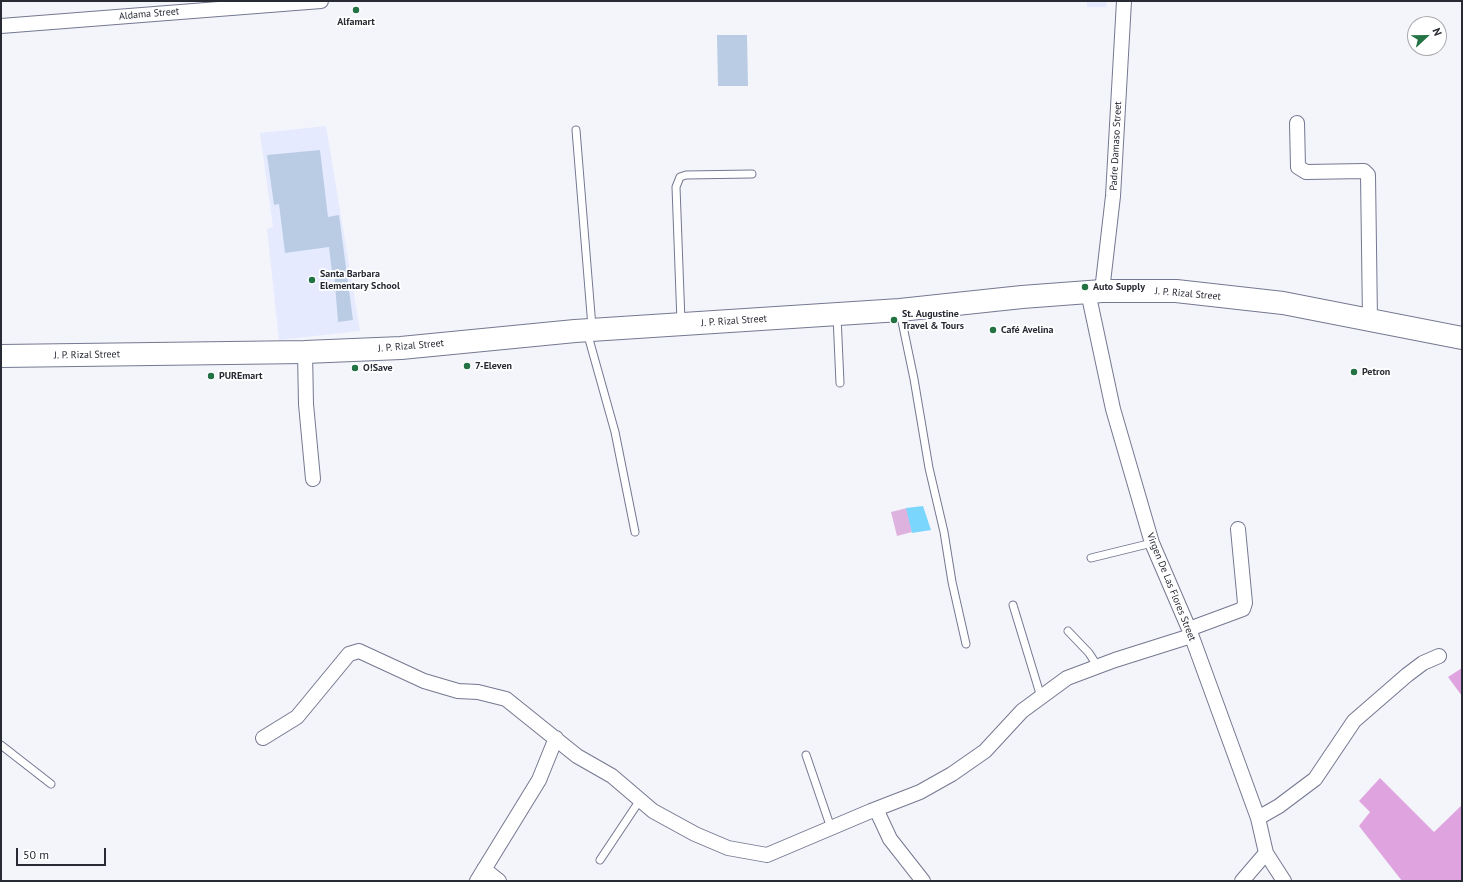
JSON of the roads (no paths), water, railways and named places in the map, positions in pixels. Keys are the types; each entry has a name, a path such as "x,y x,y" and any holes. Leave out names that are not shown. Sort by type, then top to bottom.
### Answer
{"main road":[{"name":"J. P. Rizal Street","path":"1,356 305,352 401,348 590,330 681,325 827,313 837,314 900,310 1022,297 1095,292 1176,291 1283,303 1462,338"}],"street":[{"name":"Aldama Street","path":"1,26 321,1"},
{"name":"Padre Damaso Street","path":"1095,292 1113,196 1124,1"},
{"path":"1297,123 1298,167 1306,172 1364,171 1368,175 1370,320"},
{"name":"Virgen De Las Flores Street","path":"1095,292 1114,409 1152,543 1190,632 1258,818 1266,853 1284,881"},
{"path":"305,352 306,404 313,479"},
{"path":"263,738 297,717 349,654 359,652 424,681 458,691 478,692 506,699 577,756 612,776 653,810 695,834 728,848 768,856 876,809 920,792 952,774 985,751 1022,710 1067,678 1190,632 1243,609 1245,603 1238,529"},
{"path":"1258,818 1279,806 1315,780 1354,721 1407,675 1423,663 1439,656"},
{"path":"499,881 481,875 539,780 556,738"},
{"path":"876,809 890,839 923,881"},
{"path":"1242,881 1266,853"}],"lane":[{"path":"576,130 590,330 615,432 635,532"},
{"path":"681,325 676,187 680,177 686,175 752,174"},
{"path":"900,310 914,379 929,468 944,532 952,582 966,644"},
{"path":"837,314 840,383"},
{"path":"1091,558 1152,543"},
{"path":"1013,605 1041,697"},
{"path":"1068,631 1089,653 1098,667"},
{"path":"1,745 51,784"},
{"path":"806,755 831,828"},
{"path":"600,860 640,800"}],"water":[{"path":"923,506 931,530 912,533 906,508"}],"place":[{"name":"Alfamart","path":"356,10"},
{"name":"Santa Barbara Elementary School","path":"312,280"},
{"name":"Auto Supply","path":"1085,287"},
{"name":"St. Augustine Travel & Tours","path":"894,320"},
{"name":"Café Avelina","path":"993,330"},
{"name":"7-Eleven","path":"467,366"},
{"name":"O!Save","path":"355,368"},
{"name":"Petron","path":"1354,372"},
{"name":"PUREmart","path":"211,376"}]}
